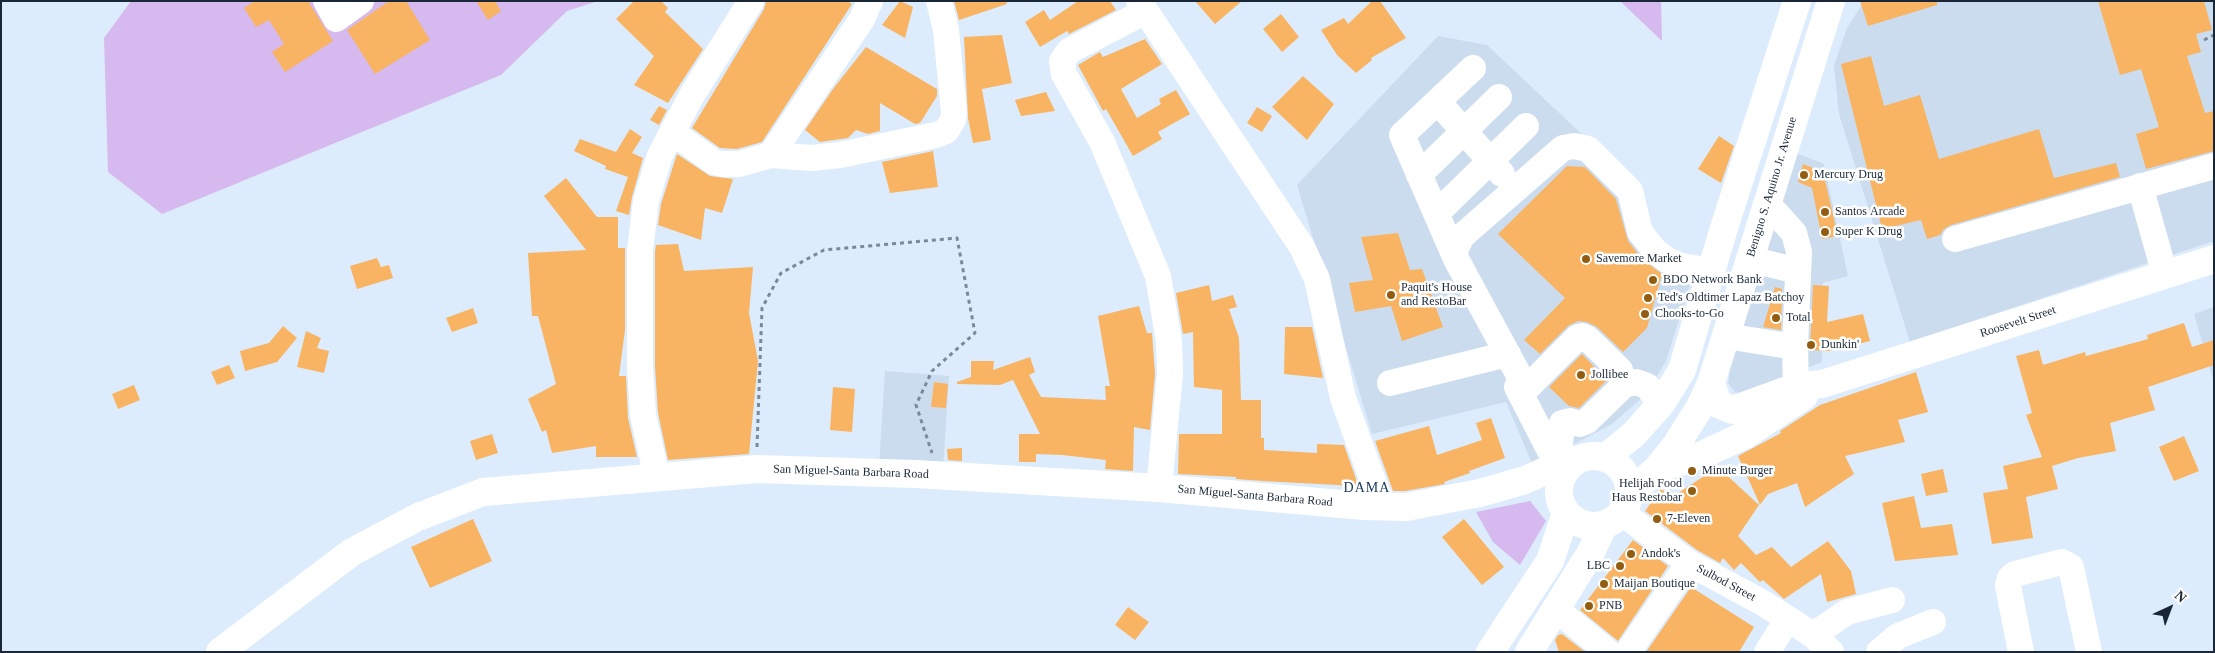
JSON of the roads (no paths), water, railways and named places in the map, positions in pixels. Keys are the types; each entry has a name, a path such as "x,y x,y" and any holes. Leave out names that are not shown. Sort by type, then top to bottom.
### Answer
{"main road":[{"path":"1605,458 1634,434 1661,404 1682,370 1724,228 1797,1"},
{"name":"Benigno S. Aquino Jr. Avenue","path":"1529,652 1618,511 1656,470 1689,428 1711,383 1831,1"},
{"path":"1724,228 1752,248"},
{"name":"Roosevelt Street","path":"1711,383 1718,404 1733,410 1807,389 2214,259"},
{"name":"Roosevelt Street","path":"1656,470 1702,455 1745,435 1807,389"},
{"path":"1490,652 1550,560 1563,506 1559,488 1562,476 1569,466 1567,455 1605,458 1623,472 1618,511 1590,526 1583,524 1563,506 1546,490 1525,480"},
{"name":"San Miguel-Santa Barbara Road","path":"220,652 352,552 418,517 484,492 756,469 915,474 1159,488 1382,506 1406,506 1480,492 1525,480 1567,455"}],"street":[{"path":"326,1 336,19 361,1"},
{"path":"657,478 643,405 638,300 640,250 646,201 660,155 672,132 692,95 751,1"},
{"path":"771,155 862,19 870,1"},
{"path":"672,132 714,162 739,164 771,155 812,158 840,155 936,135 946,131 953,120 954,112 946,30 939,1"},
{"path":"1159,488 1170,374 1169,342 1158,276 1102,142 1064,74 1062,62 1069,51 1142,6 1302,247 1317,278 1343,398 1382,506"},
{"path":"1473,68 1402,135 1456,259 1508,354 1526,382"},
{"path":"1419,175 1499,97"},
{"path":"1438,102 1516,189"},
{"path":"1437,213 1526,126"},
{"path":"1456,259 1455,250 1462,236 1563,148 1574,146 1588,149 1630,191 1640,232 1645,241 1667,260 1682,266 1712,271"},
{"path":"1955,239 2214,166"},
{"path":"2140,186 2165,275"},
{"path":"1765,207 1776,214 1794,233 1799,252 1795,347 1807,389"},
{"path":"1752,248 1798,271"},
{"path":"1567,455 1549,448 1517,387 1526,382 1578,337 1582,336 1587,338 1620,370 1624,385"},
{"path":"1726,336 1795,347"},
{"path":"1390,383 1508,354"},
{"path":"1567,455 1562,423 1570,421 1579,424 1587,421 1624,385 1636,382 1647,386 1661,404"},
{"name":"Sulbod Street","path":"1618,511 1689,563 1788,619 1822,643"},
{"path":"2021,652 2008,586 2010,578 2015,574 2062,562 2071,568 2089,652"},
{"path":"1628,652 1689,563"},
{"path":"1822,643 1847,612 1892,600"},
{"path":"1556,609 1608,652"},
{"path":"1767,652 1788,619"},
{"path":"1878,652 1898,636 1933,622"}],"place":[{"name":"Mercury Drug","path":"1804,175"},
{"name":"Santos Arcade","path":"1825,212"},
{"name":"Super K Drug","path":"1825,232"},
{"name":"Savemore Market","path":"1586,259"},
{"name":"BDO Network Bank","path":"1653,280"},
{"name":"Paquit's House and RestoBar","path":"1391,295"},
{"name":"Ted's Oldtimer Lapaz Batchoy","path":"1648,298"},
{"name":"Chooks-to-Go","path":"1645,314"},
{"name":"Total","path":"1776,318"},
{"name":"Dunkin'","path":"1811,345"},
{"name":"Jollibee","path":"1581,375"},
{"name":"Minute Burger","path":"1692,471"},
{"name":"Helijah Food Haus Restobar","path":"1692,491"},
{"name":"7-Eleven","path":"1657,519"},
{"name":"Andok's","path":"1631,554"},
{"name":"LBC","path":"1620,566"},
{"name":"Maijan Boutique","path":"1604,584"},
{"name":"PNB","path":"1589,606"}],"district":[{"name":"DAMA","path":"1367,488"}]}
